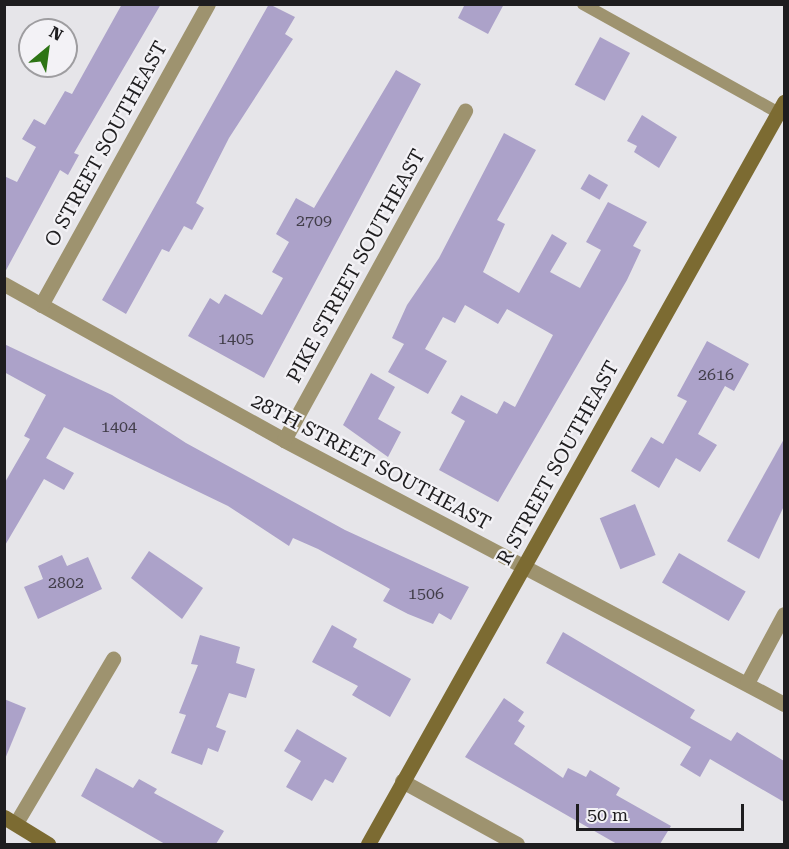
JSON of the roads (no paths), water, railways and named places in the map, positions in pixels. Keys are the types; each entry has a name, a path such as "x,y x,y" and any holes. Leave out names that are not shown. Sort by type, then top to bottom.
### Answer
{"street":[{"name":"O STREET SOUTHEAST","path":"41,304 208,4"},
{"name":"R STREET SOUTHEAST","path":"368,844 782,107"},
{"name":"PIKE STREET SOUTHEAST","path":"284,440 465,111"},
{"name":"28TH STREET SOUTHEAST","path":"4,284 284,440 524,568 747,683 784,705"},
{"path":"747,683 784,614"},
{"path":"48,844 10,820 113,660"},
{"path":"402,781 517,844"}],"lane":[{"path":"583,4 782,107"}]}
